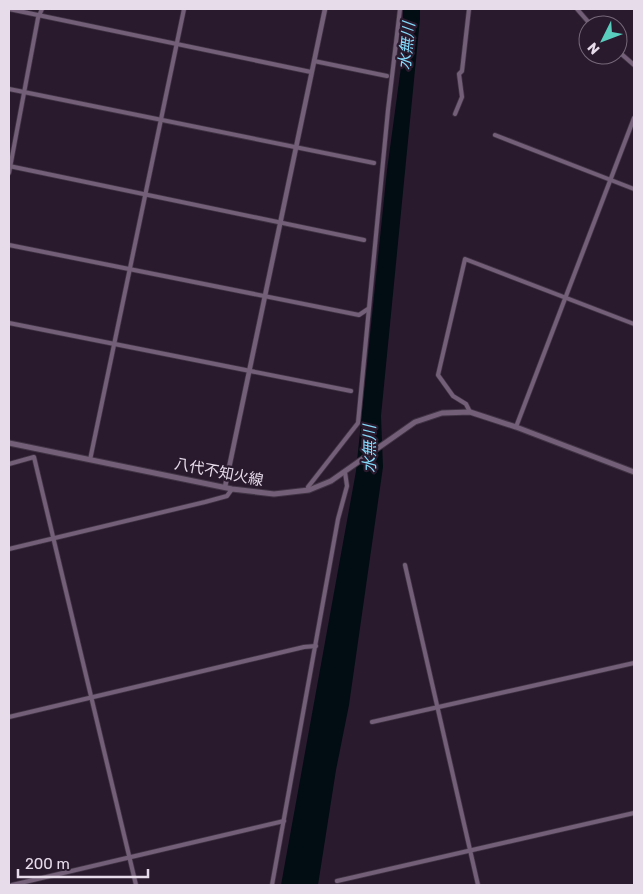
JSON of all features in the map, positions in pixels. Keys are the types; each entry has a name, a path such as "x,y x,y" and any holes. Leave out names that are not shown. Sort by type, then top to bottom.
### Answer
{"main road":[{"name":"八代不知火線","path":"9,443 225,488 263,494 309,490 347,471 415,422 442,413 470,412 516,427 634,472"}],"street":[{"path":"9,9 311,72"},
{"path":"9,173 26,92 38,18 41,16 42,9"},
{"path":"90,460 184,9"},
{"path":"225,488 325,9"},
{"path":"309,490 308,487 358,423 368,308 400,9"},
{"path":"455,114 462,97 459,74 462,71 469,9"},
{"path":"314,61 388,76"},
{"path":"9,89 374,163"},
{"path":"516,427 634,118"},
{"path":"495,135 634,189"},
{"path":"9,166 364,240"},
{"path":"9,245 359,315 368,308"},
{"path":"470,412 466,404 453,396 438,375 465,259 634,324"},
{"path":"9,323 351,391"},
{"path":"9,464 34,457 136,885"},
{"path":"272,885 338,519 347,486 347,471"},
{"path":"9,549 206,502 227,496 232,489"},
{"path":"405,565 478,885"},
{"path":"9,717 304,647 316,646"},
{"path":"372,722 634,663"},
{"path":"337,881 634,813"},
{"path":"12,885 284,821"}],"water":[{"name":"水無川","path":"403,9 420,9 420,19 381,416 383,467 349,705 336,770 318,885 281,885 356,471 387,170 403,52"}]}
